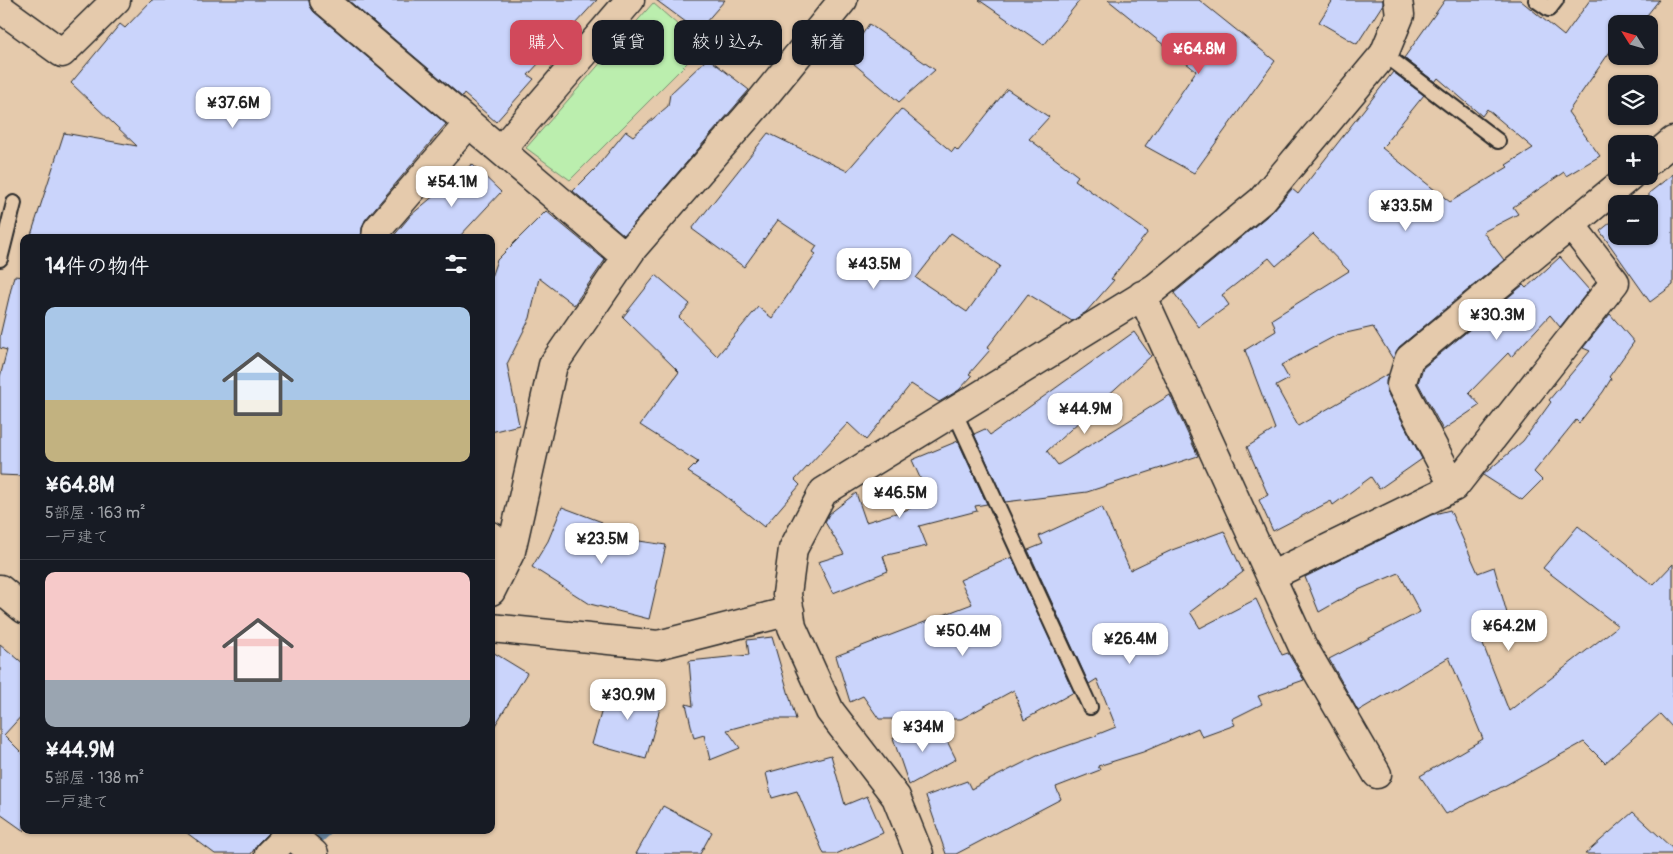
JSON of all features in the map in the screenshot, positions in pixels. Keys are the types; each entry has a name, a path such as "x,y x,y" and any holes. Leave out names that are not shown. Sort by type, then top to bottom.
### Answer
{"street":[{"path":"0,8 62,53 116,0"},
{"path":"324,0 626,257"},
{"path":"500,150 630,0"},
{"path":"495,572 501,544 553,365 626,257 759,103 843,0"},
{"path":"919,854 896,797 830,711 792,626 787,594 793,549 823,492 1155,288 1262,200 1384,54 1400,15 1398,0"},
{"path":"376,234 377,230 469,123"},
{"path":"1658,154 1673,141"},
{"path":"1454,488 1401,386 1409,359 1619,185"},
{"path":"1270,576 1454,488 1615,282 1570,225"},
{"path":"1142,295 1302,645 1378,774"},
{"path":"0,589 20,606"},
{"path":"495,628 658,645 790,611"},
{"path":"269,854 287,834"},
{"path":"293,834 314,854"}],"lane":[{"path":"1536,0 1549,9 1556,0"},
{"path":"1384,54 1498,141"},
{"path":"0,259 14,203"},
{"path":"954,411 1090,707"}],"green space":[{"path":"653,3 674,21 674,65 685,65 570,180 526,148 599,65 664,65 664,20 638,20"}],"building":[{"path":"152,0 309,0 314,12 446,124 365,220 361,234 31,234 64,133 137,146 71,83 120,24 125,28"},
{"path":"348,0 597,0 579,20 510,20 510,65 537,65 528,75 534,79 496,122 464,94 462,97"},
{"path":"656,0 725,0 708,20 683,20"},
{"path":"979,0 1080,0 1044,45"},
{"path":"1108,0 1199,0 1275,61 1194,173 1145,146 1196,71"},
{"path":"1333,0 1383,0 1383,4 1357,44 1319,22"},
{"path":"1445,0 1520,0 1564,36 1590,0 1659,0 1647,15 1608,15 1608,54 1568,112 1600,156 1566,176 1564,172 1513,207 1518,214 1483,232 1504,260 1399,347 1393,359 1373,327 1337,335 1281,365 1289,379 1276,386 1298,426 1388,374 1386,381 1387,392 1422,459 1379,489 1371,477 1333,505 1331,501 1273,531 1259,500 1268,495 1247,447 1275,429 1245,350 1276,331 1272,319 1349,271 1313,234 1276,266 1269,258 1222,295 1229,305 1199,327 1174,293 1272,212 1292,189 1298,194 1393,72 1424,95 1382,148 1450,202 1508,167 1506,165 1533,148 1487,109 1482,116 1438,78 1435,82 1404,58"},
{"path":"869,24 935,70 899,102 855,65 864,65 864,32"},
{"path":"701,65 717,65 749,90 624,235 573,191 595,169 626,131 633,136 668,106 670,94"},
{"path":"1007,89 1049,117 1029,139 1078,176 1075,180 1148,232 1111,279 1114,280 1086,312 1072,321 1028,294 987,348 990,350 969,374 972,376 959,390 939,402 911,384 866,440 848,423 795,480 800,485 764,527 720,492 688,472 698,462 640,425 679,372 623,317 656,275 690,304 679,317 717,356 758,307 772,318 816,254 813,252 817,246 778,220 744,267 692,229 768,133 847,171 901,109 952,152 955,148 958,151","holes":["951,233 1000,266 967,312 916,278"]},
{"path":"472,164 501,192 462,234 395,234 411,215"},
{"path":"1673,174 1673,285 1650,302 1610,245 1658,245 1658,195 1649,195 1649,193"},
{"path":"546,211 605,260 574,305 539,278 530,318 507,364 519,425 495,431 495,266 497,260"},
{"path":"1608,224 1608,242 1600,231"},
{"path":"1560,257 1589,290 1560,327 1550,315 1511,357 1508,353 1469,393 1480,405 1443,430 1418,383 1423,368 1523,285 1526,288"},
{"path":"14,276 20,277 20,476 0,475 0,377 7,350 0,348 0,336"},
{"path":"1610,314 1634,342 1609,377 1611,379 1603,392 1579,423 1576,420 1534,472 1542,480 1522,500 1483,475 1523,441 1551,402 1549,400 1590,351 1583,348"},
{"path":"1134,332 1151,356 1047,451 1058,465 1170,395 1198,456 1087,492 1005,502 974,434 985,429 990,435"},
{"path":"958,441 987,504 975,506 977,511 919,526 927,546 883,556 888,571 833,593 818,562 844,554 825,522 829,514 856,493 866,522 906,510 930,500 912,460"},
{"path":"562,507 602,522 599,535 666,545 649,619 590,604 532,567 548,541"},
{"path":"1102,507 1130,570 1172,550 1224,531 1243,572 1190,612 1200,628 1256,599 1282,655 1288,653 1304,680 1258,696 1262,704 1232,719 1235,725 1202,737 1198,728 1143,752 1098,766 1100,770 1056,787 1061,799 956,854 946,854 926,796 967,781 971,789 1037,756 1096,736 1116,727 1097,679 1089,684 1028,550 1043,544 1039,536"},
{"path":"1450,510 1478,573 1494,567 1510,624 1480,637 1509,711 1618,626 1543,568 1578,526 1653,585 1673,564 1673,728 1660,714 1605,763 1584,742 1506,785 1446,814 1420,776 1483,739 1449,657 1358,711 1329,659 1420,612 1399,573 1358,590 1319,612 1305,577 1431,515"},
{"path":"1012,557 1074,692 1024,720 1014,690 961,719 879,719 863,696 850,702 836,656 972,604 960,580"},
{"path":"772,637 796,719 768,719 727,730 740,748 710,760 704,735 694,738 686,704 693,706 689,661 749,655 747,640"},
{"path":"0,644 20,661 20,717 4,735 20,751 20,828 0,814"},
{"path":"495,653 527,673 495,725"},
{"path":"610,682 663,697 646,759 592,744"},
{"path":"939,725 956,759 909,785 893,738"},
{"path":"831,755 845,805 867,796 883,833 836,854 824,854 797,791 772,798 766,773"},
{"path":"663,806 712,832 700,854 636,854"},
{"path":"1633,812 1673,849 1673,854 1585,854"},
{"path":"188,834 267,834 251,854 215,854"}],"waterway":[{"path":"310,847 325,834"}]}
